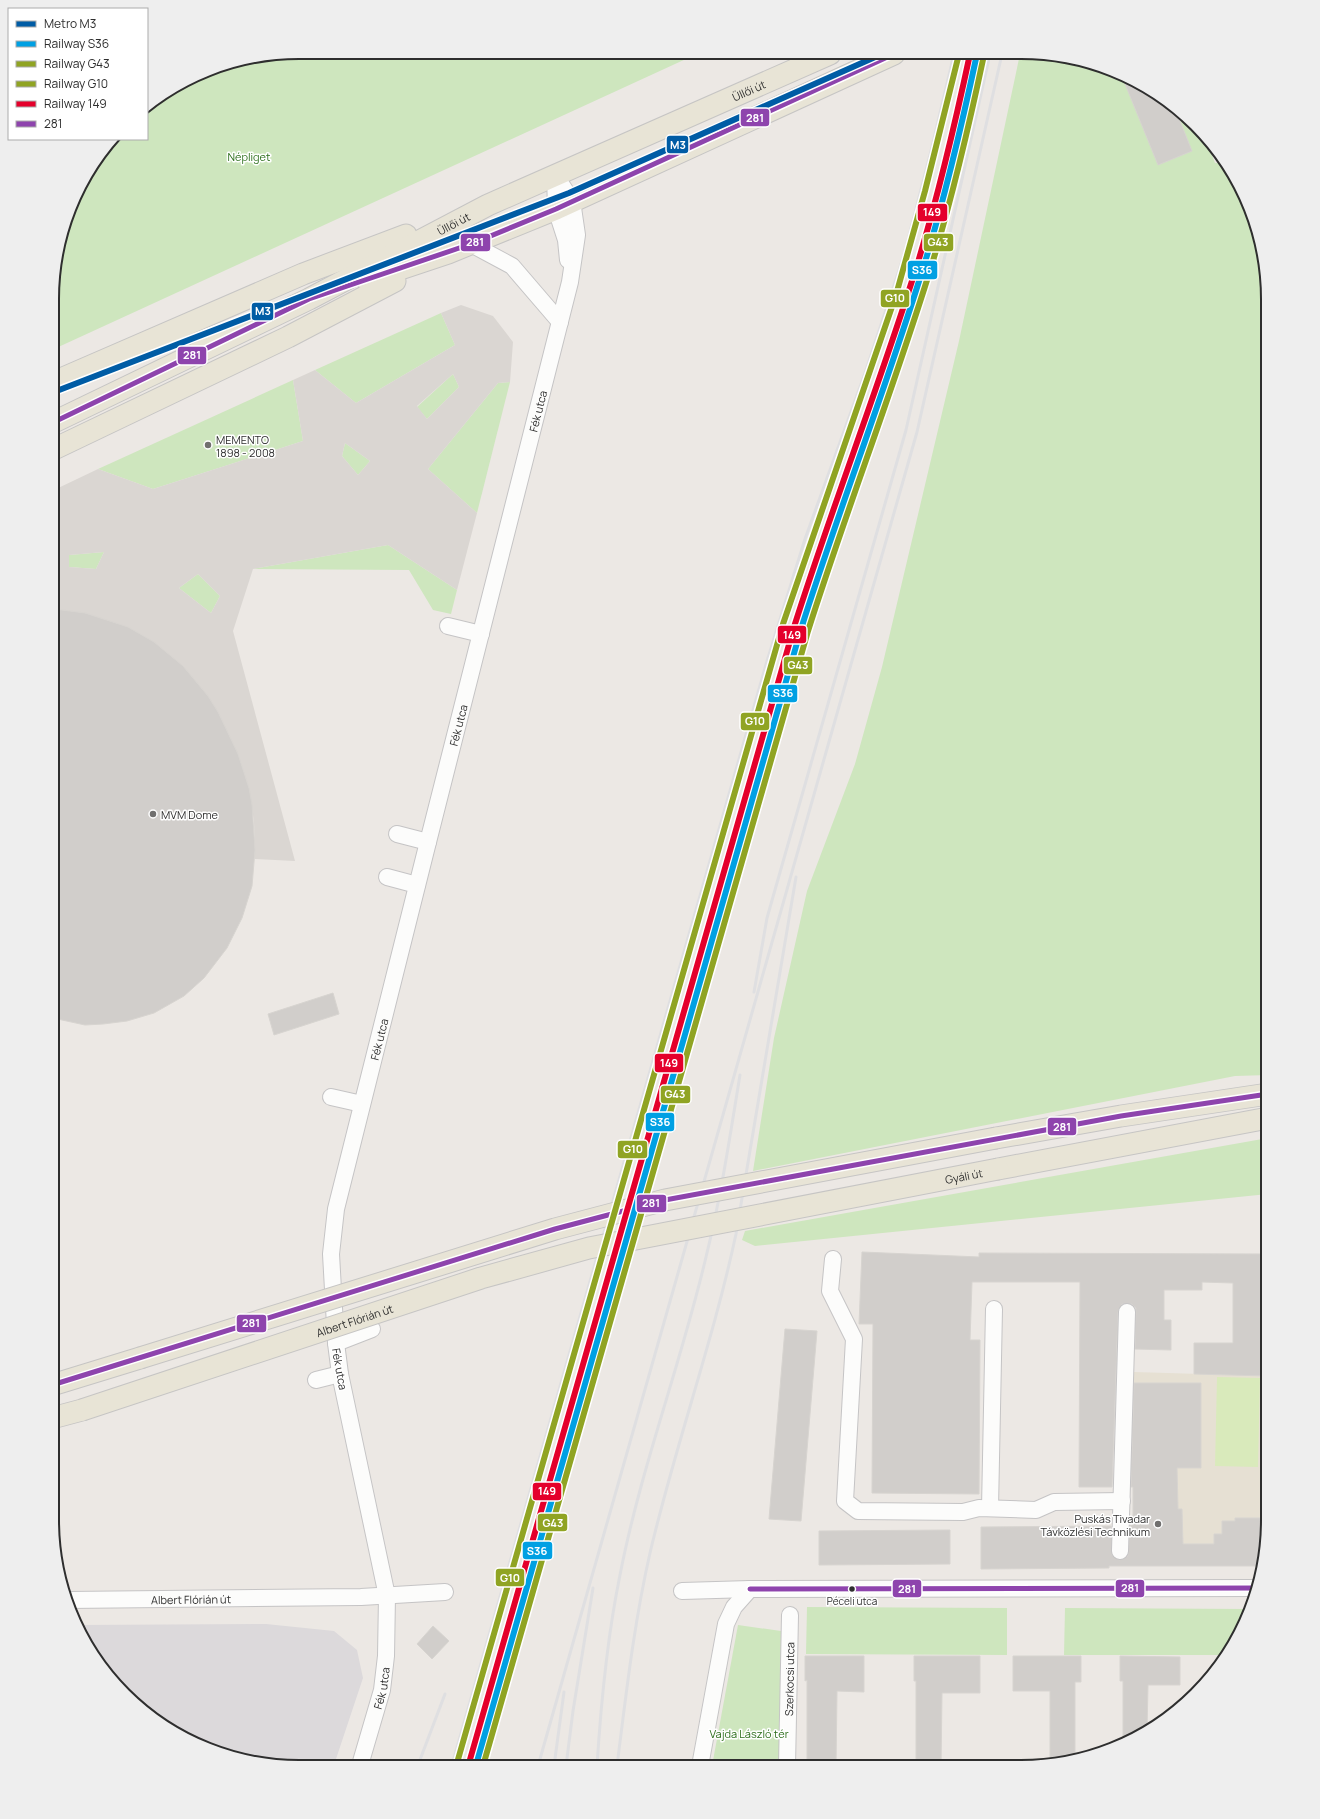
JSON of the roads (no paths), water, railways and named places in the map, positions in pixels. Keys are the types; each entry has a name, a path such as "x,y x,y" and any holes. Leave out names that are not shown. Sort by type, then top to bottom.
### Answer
{"main road":[{"name":"Üllői út","path":"309,299 488,205 819,59"},
{"path":"59,420 309,299 471,244 564,205 883,59"},
{"path":"59,380 304,274 488,205"},
{"path":"59,447 288,337 448,253"},
{"path":"60,1383 554,1229 666,1200 996,1138 1121,1116 1261,1095"},
{"name":"Gyáli út","path":"661,1235 1261,1119"},
{"name":"Albert Flórián út","path":"59,1416 82,1410 482,1278 589,1248 661,1235"}],"street":[{"name":"Fék utca","path":"361,1760 382,1690 386,1656 387,1596 340,1374 336,1343 331,1254 336,1209 570,282 564,205 555,175"},
{"path":"471,244 512,266 560,322"},
{"path":"448,626 481,634"},
{"path":"397,834 428,842"},
{"path":"387,877 417,885"},
{"path":"331,1097 362,1104"},
{"path":"834,1259 830,1291 854,1339 845,1501 858,1511 963,1512 979,1508 1036,1510 1054,1502 1122,1501"},
{"path":"990,1508 994,1309"},
{"path":"1120,1551 1127,1312"},
{"path":"336,1343 372,1329"},
{"path":"316,1380 340,1374"},
{"path":"682,1591 750,1589 1251,1588"},
{"path":"701,1760 726,1624 734,1607 750,1589"},
{"name":"Albert Flórián út","path":"73,1600 387,1596 445,1592"},
{"name":"Szerkocsi utca","path":"787,1760 790,1615"}],"railway":[{"path":"453,1760 767,661 805,539 865,373 904,255 953,59"},
{"path":"754,992 767,918 906,430 989,59"},
{"path":"540,1760 917,432 1001,59"},
{"path":"618,1760 627,1686 644,1579 660,1513 727,1274 736,1234 796,877"},
{"path":"597,1760 605,1670 615,1599 639,1495 685,1337 706,1257 721,1189 740,1075"},
{"path":"567,1760 573,1711 593,1588"},
{"path":"555,1760 564,1692"},
{"path":"420,1760 445,1694"}],"metro line":[{"name":"M3","path":"59,390 569,193 871,59"}],"rail line":[{"name":"G10","path":"458,1760 783,624 896,295 925,191 958,59"},
{"name":"149","path":"470,1760 794,627 824,535 888,353 926,236 969,59"},
{"name":"S36","path":"477,1760 801,629 831,537 895,354 933,236 966,106 976,59"},
{"name":"G43","path":"485,1760 808,631 838,539 902,356 940,238 983,59"}],"place":[{"name":"MEMENTO 1898 - 2008","path":"208,445"},
{"name":"MVM Dome","path":"153,814"},
{"name":"Puskás Tivadar Távközlési Technikum","path":"1158,1524"},
{"name":"Péceli utca","path":"852,1589"}],"park label":[{"name":"Népliget","path":"249,156"},
{"name":"Vajda László tér","path":"749,1733"}]}
